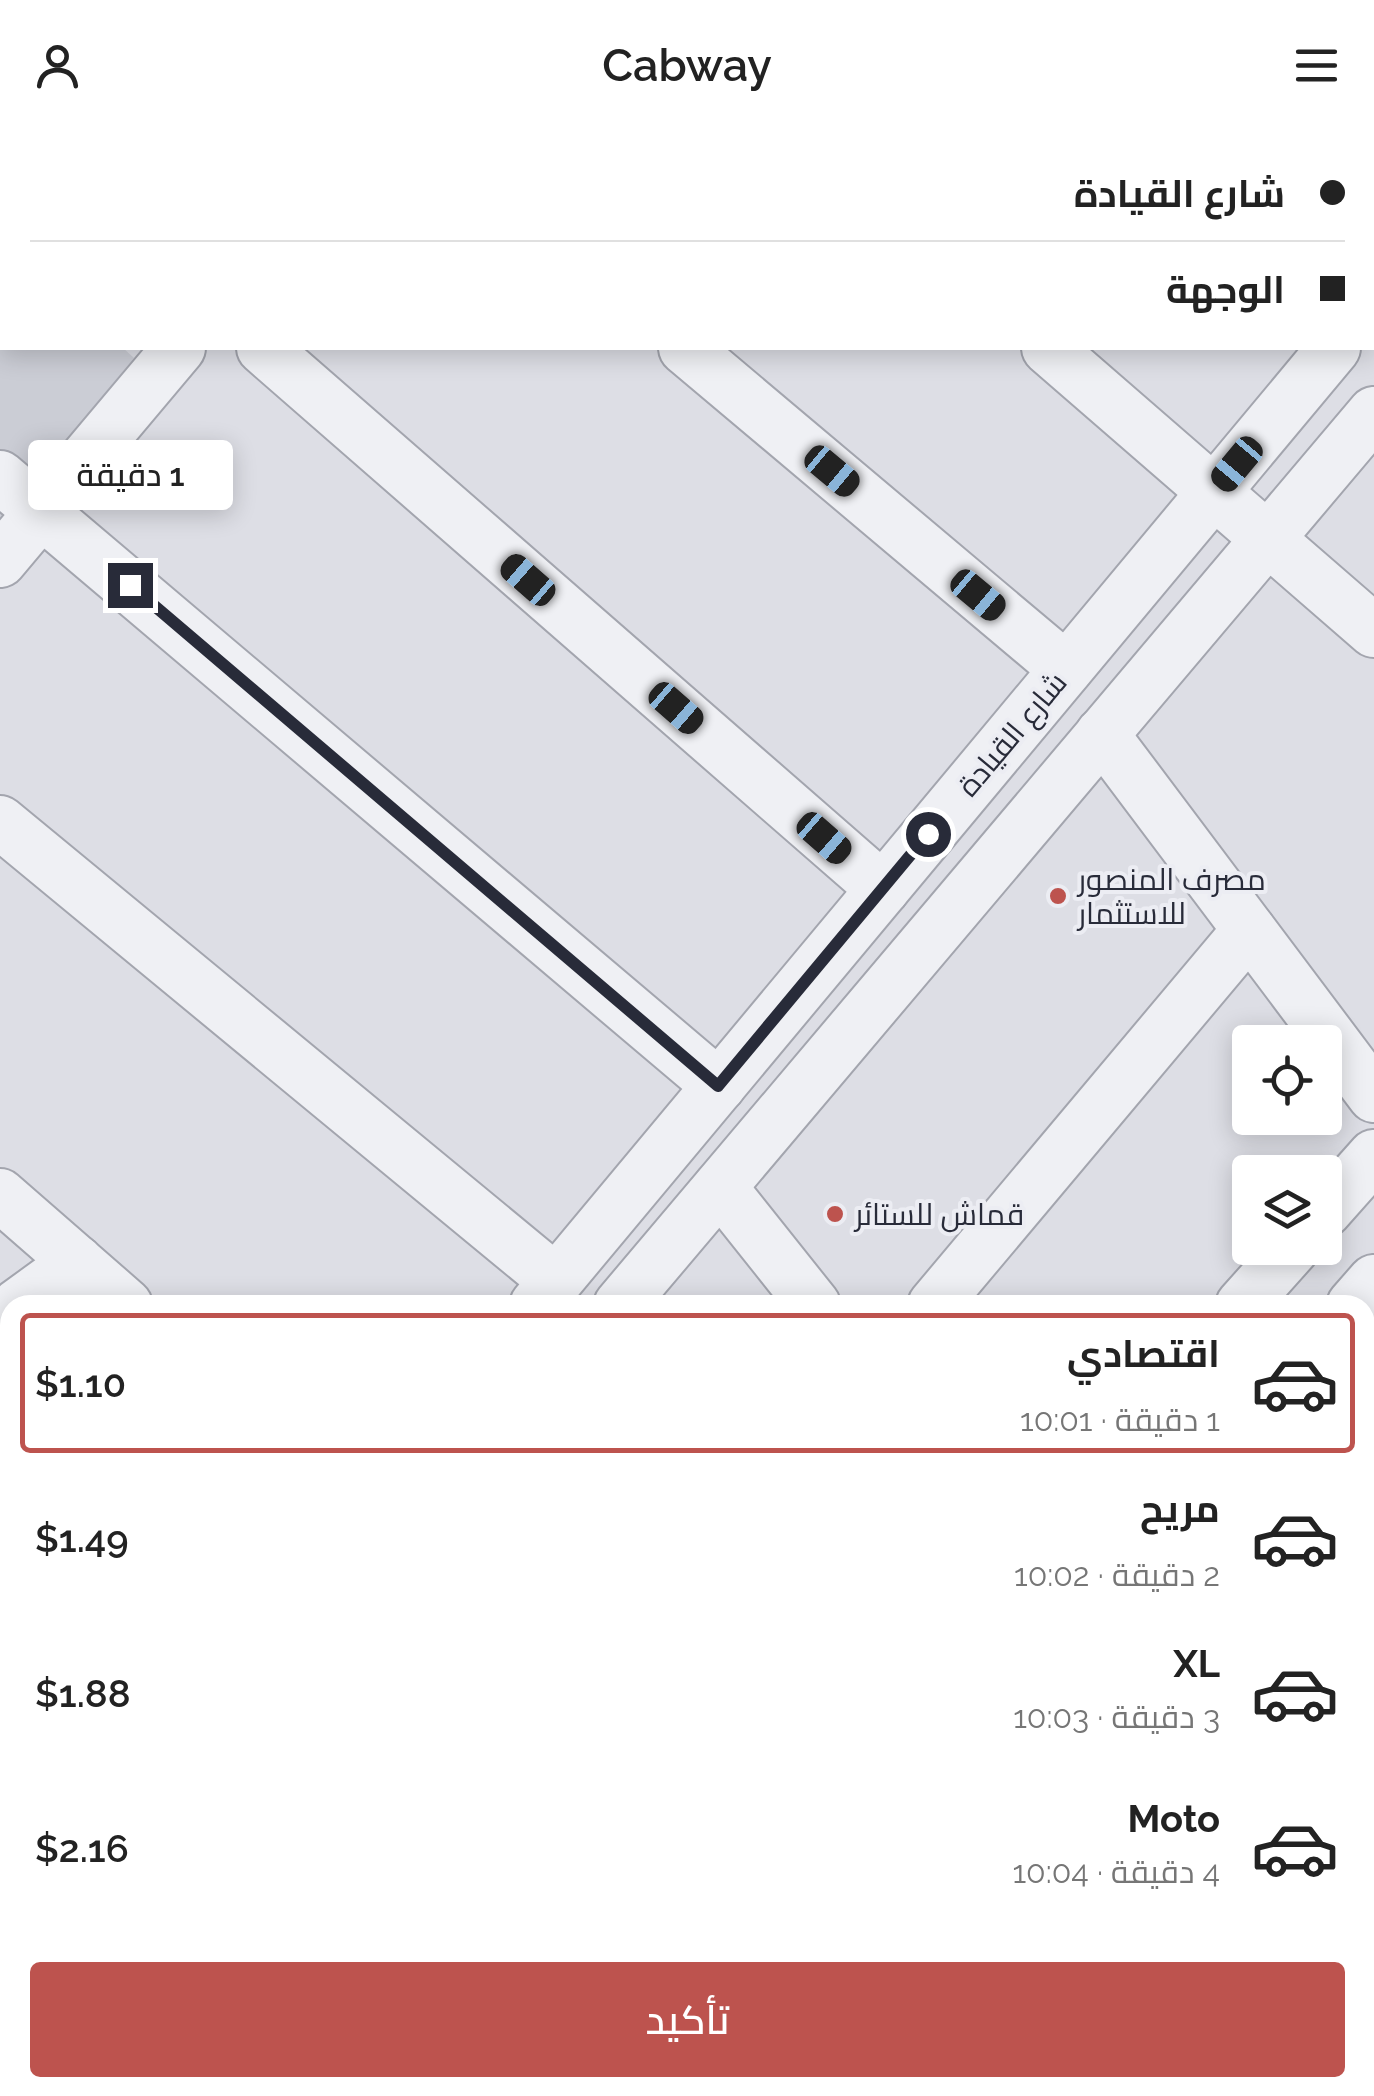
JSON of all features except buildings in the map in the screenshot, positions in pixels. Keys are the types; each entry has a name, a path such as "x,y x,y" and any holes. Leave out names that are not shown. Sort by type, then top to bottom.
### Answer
{"street":[{"path":"264,350 883,889"},
{"path":"687,350 1066,669"},
{"path":"1050,350 1374,630"},
{"name":"شارع القيادة","path":"546,1293 1332,350"},
{"path":"0,561 167,352"},
{"path":"628,1295 1374,413"},
{"path":"0,477 718,1086"},
{"path":"1102,734 1374,1096"},
{"path":"0,822 546,1293"},
{"path":"942,1295 1249,930"},
{"path":"1342,1192 1374,1156"},
{"path":"720,1187 806,1295"},
{"path":"0,1195 115,1295"},
{"path":"21,1295 77,1262"},
{"path":"1251,1295 1278,1265"}],"shaded area":[{"path":"0,350 125,350 134,358 0,521"}],"place":[{"name":"مصرف المنصور للاستثمار","path":"1058,896"},
{"name":"قماش للستائر","path":"835,1214"}],"route":[{"path":"130,585 718,1086 928,834"}]}
